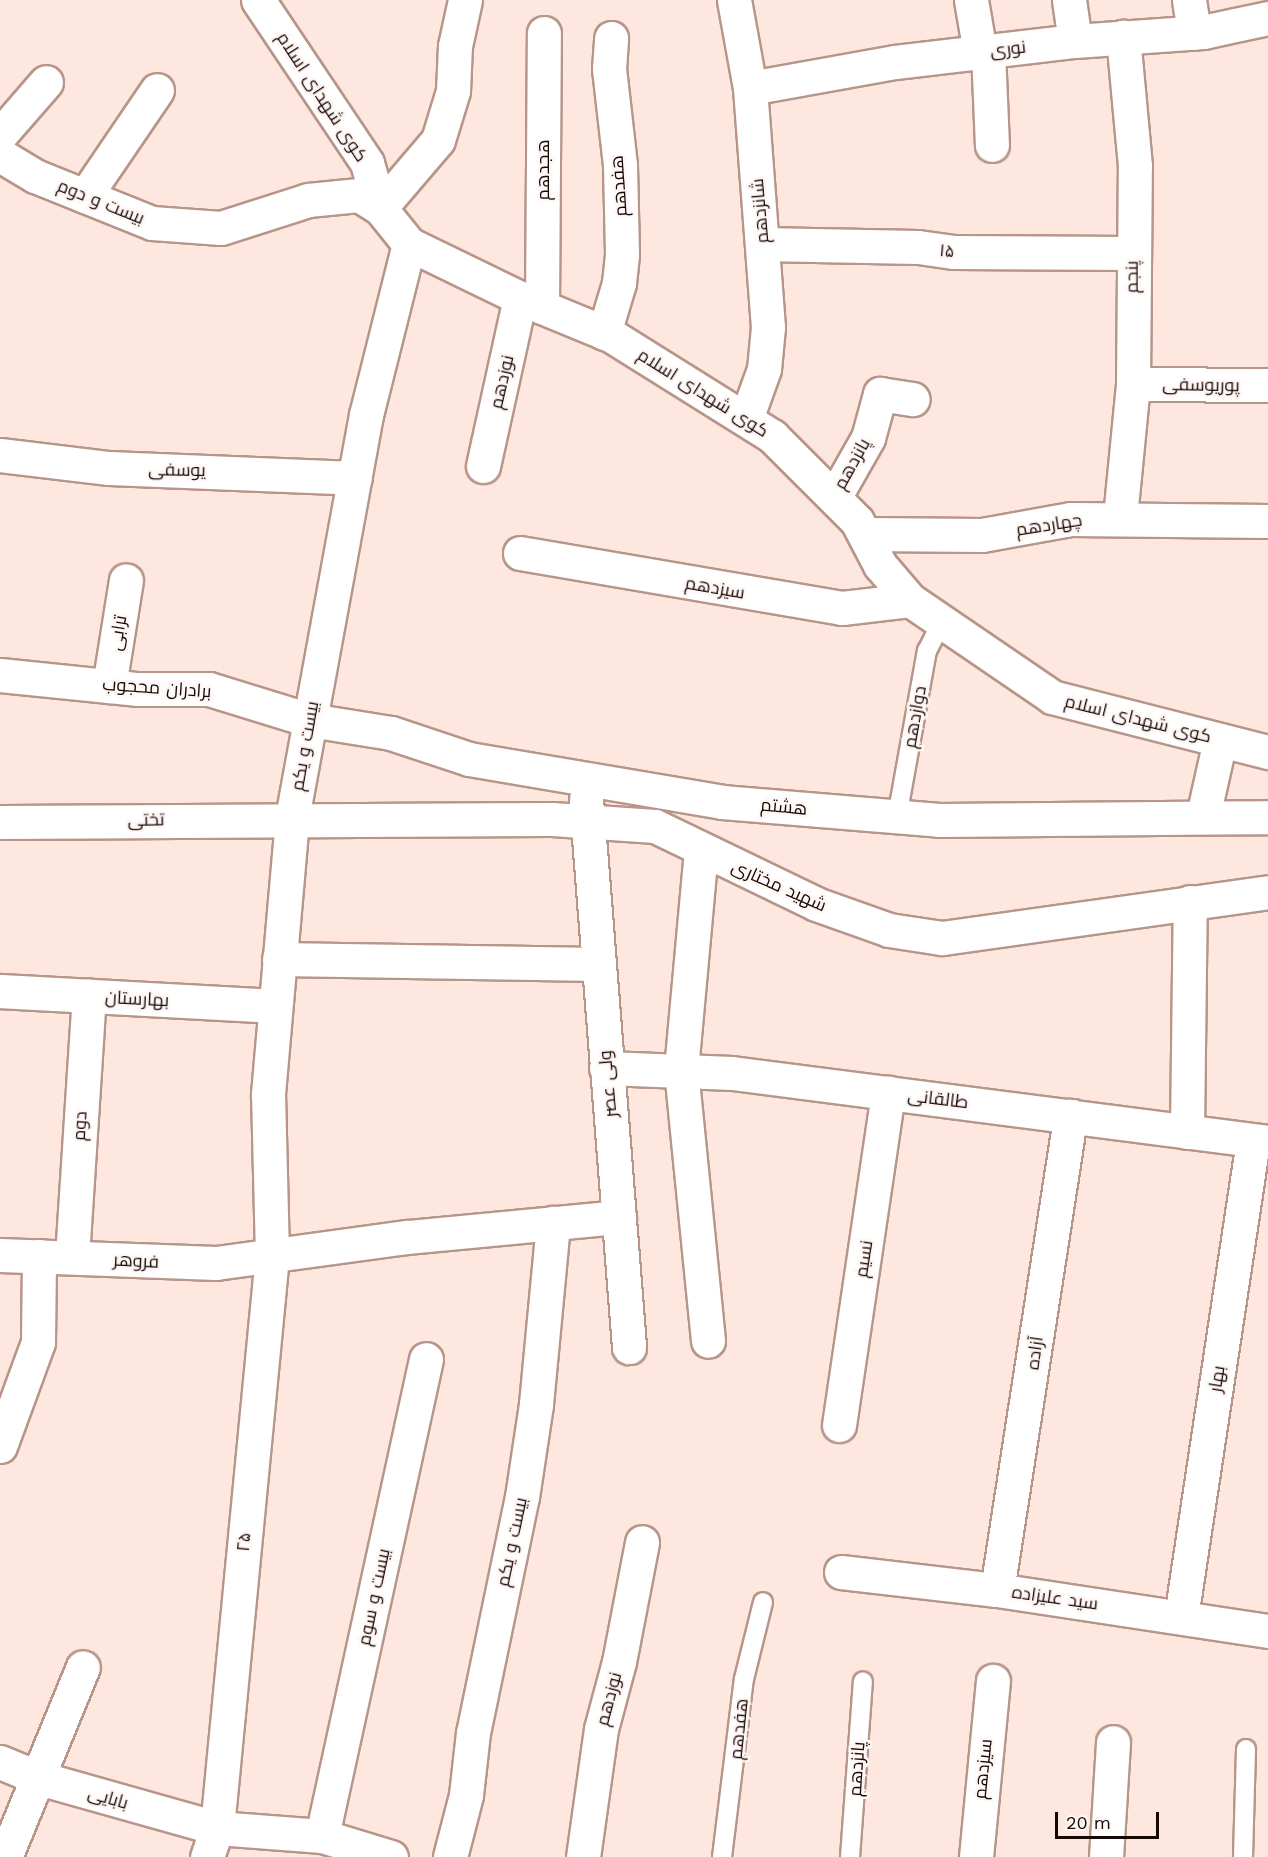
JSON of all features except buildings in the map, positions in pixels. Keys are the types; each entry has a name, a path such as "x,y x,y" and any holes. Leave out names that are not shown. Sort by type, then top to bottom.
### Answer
{"street":[{"name":"کوی شهدای اسلام","path":"258,0 367,163 380,208 409,244 531,303 604,333 772,436 835,496 866,534 879,565 910,600 1052,697 1268,752"},
{"path":"380,208 438,140 453,91 455,45 465,0"},
{"name":"شانزدهم","path":"734,0 750,88 768,327 764,369 746,419"},
{"path":"971,0 984,51 992,145"},
{"path":"1069,0 1075,41"},
{"path":"1189,0 1194,33"},
{"name":"نوری","path":"750,88 895,62 1075,41 1194,33 1268,18"},
{"name":"هجدهم","path":"531,303 544,33"},
{"name":"هفدهم","path":"604,333 619,283 622,254 620,165 609,69 611,38"},
{"name":"پنجم","path":"1120,517 1133,384 1132,253 1135,166 1123,38"},
{"path":"0,135 46,82"},
{"path":"85,196 157,90"},
{"name":"بیست و دوم","path":"0,155 35,176 152,223 221,228 308,200 359,195 380,208"},
{"name":"بیست و یکم","path":"272,1256 268,1094 291,818 376,369 409,244"},
{"name":"۱۵","path":"762,244 895,246 953,252 1132,253"},
{"name":"نوزدهم","path":"483,466 531,303"},
{"name":"پوریوسفی","path":"1133,384 1268,385"},
{"name":"پانزدهم","path":"835,496 868,438 880,394 913,399"},
{"name":"یوسفی","path":"0,455 109,468 355,478"},
{"name":"چهاردهم","path":"866,534 982,535 1071,519 1120,517 1268,521"},
{"name":"سیزدهم","path":"520,553 842,608 910,600"},
{"name":"ترابی","path":"109,686 126,580"},
{"name":"برادران محجوب","path":"0,675 109,686 209,689 310,720"},
{"name":"هشتم","path":"310,720 391,733 469,759 586,782 722,802 939,820 1268,817"},
{"path":"1203,816 1220,740"},
{"name":"ولی عصر","path":"586,782 586,821 629,1347"},
{"name":"شهید مختاری","path":"291,818 586,821 655,826 816,904 878,927 942,939 1268,892"},
{"name":"تختی","path":"0,822 291,818"},
{"path":"701,850 681,1070 708,1341"},
{"path":"1187,1132 1190,902"},
{"path":"279,960 427,958 598,963"},
{"name":"بهارستان","path":"0,991 274,1006"},
{"name":"دوم","path":"72,1257 89,996"},
{"name":"طالقانی","path":"606,1068 732,1072 1261,1141"},
{"name":"نسیم","path":"839,1425 888,1093"},
{"name":"آزاده","path":"997,1590 1070,1116"},
{"name":"بهار","path":"1181,1617 1261,1141"},
{"name":"فروهر","path":"0,1255 216,1263 407,1237 619,1217"},
{"name":"بیست و یکم","path":"450,1857 466,1795 473,1733 522,1497 536,1404 553,1223"},
{"path":"0,1446 38,1342 39,1256"},
{"name":"۲۵","path":"212,1843 272,1256"},
{"name":"بیست و سوم","path":"339,1846 426,1359"},
{"name":"نوزدهم","path":"583,1857 601,1729 619,1662 642,1542"},
{"name":"سید علیزاده","path":"841,1572 997,1590 1268,1631"},
{"path":"5,1857 83,1667"},
{"name":"سیزدهم","path":"976,1857 993,1681"},
{"path":"1106,1857 1113,1742"},
{"name":"بابایی","path":"0,1762 212,1843 339,1846 391,1857"}],"lane":[{"name":"دوازدهم","path":"897,817 927,651 942,621"},
{"name":"هفدهم","path":"722,1857 744,1679 763,1602"},
{"name":"پانزدهم","path":"850,1857 863,1681"},
{"path":"1243,1857 1246,1749"}]}
